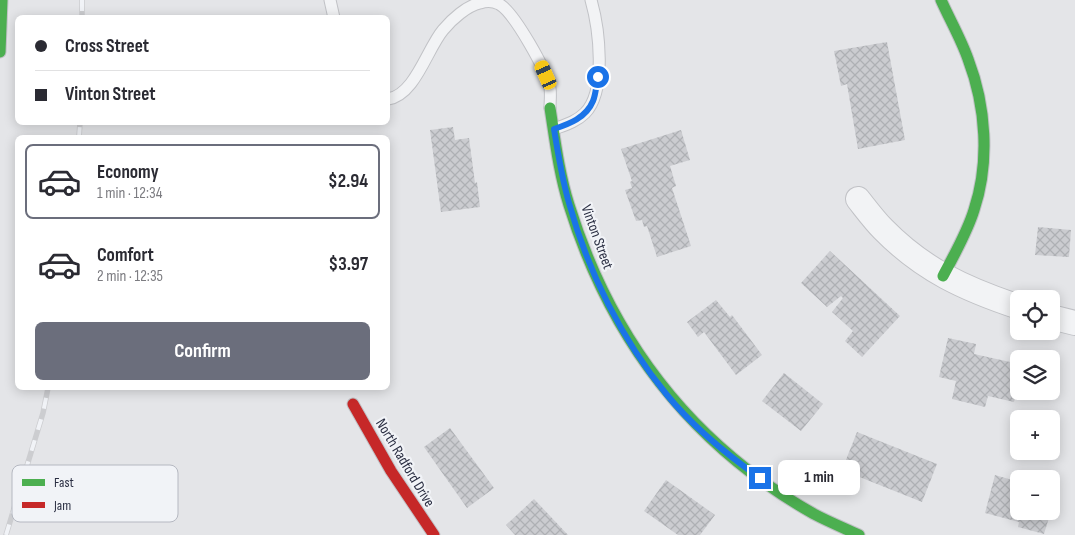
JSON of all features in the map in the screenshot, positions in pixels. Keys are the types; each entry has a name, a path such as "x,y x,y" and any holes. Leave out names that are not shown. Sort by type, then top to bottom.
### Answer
{"street":[{"path":"0,52 2,0"},
{"path":"942,0 972,70 982,111 985,140 983,175 974,210 943,276"},
{"name":"Vinton Street","path":"550,108 569,203 582,244 598,283 643,364 668,396 695,425 733,459 787,498 816,516 859,535"},
{"path":"858,199 882,228 911,254 943,276 976,292 1010,304"},
{"path":"1060,319 1075,323"},
{"name":"North Radford Drive","path":"354,404 380,454 418,514 434,535"}],"lane":[{"path":"330,0 333,15"},
{"path":"554,129 571,124 585,113 593,102 598,77 598,45 591,0"},
{"name":"Vinton Street","path":"390,99 401,94 421,69 442,30 458,15 478,3 488,1 500,4 509,12 537,56 550,88 550,108"}],"building":[{"path":"887,42 905,140 858,149 847,84 841,86 834,51"},
{"path":"453,127 455,140 469,138 480,207 441,212 430,130"},
{"path":"681,130 690,160 670,166 676,186 672,188 691,246 657,257 647,226 644,227 642,220 636,221 625,190 632,188 630,182 632,181 621,149"},
{"path":"1038,227 1071,230 1069,257 1035,255"},
{"path":"830,251 900,316 862,357 845,341 853,331 832,312 843,298 841,296 827,307 801,283"},
{"path":"716,300 730,317 732,315 762,355 736,375 704,332 698,337 687,322"},
{"path":"948,338 976,344 974,354 1010,362 1010,400 1014,400 1014,402 988,396 985,407 952,399 956,381 939,377"},
{"path":"784,373 823,404 801,431 762,401"},
{"path":"450,428 494,488 467,508 424,447"},
{"path":"857,432 937,464 922,502 842,470"},
{"path":"995,475 1010,479 1010,520 985,513"},
{"path":"666,480 715,515 700,535 678,535 644,511"},
{"path":"534,499 568,535 515,535 506,525"},
{"path":"1011,520 1048,520 1044,534 1018,527 1019,522"}],"railway":[{"path":"82,0 82,15"},
{"path":"79,135 80,125"},
{"path":"27,465 43,413 48,390"},
{"path":"6,535 12,515"}],"traffic: fast":[{"path":"0,52 2,0"},
{"path":"941,0 962,44 974,77 979,96 984,134 982,173 974,210 964,235 943,276"},
{"path":"550,108 566,193 586,254 632,344 661,384 693,421 729,455 770,486 814,514 859,535"}],"traffic: jam":[{"path":"353,404 391,471 434,535"}],"route":[{"path":"598,77 593,102 585,113 571,124 554,129 559,162 582,244 598,283 643,364 668,396 695,425 733,459 760,478"}]}
